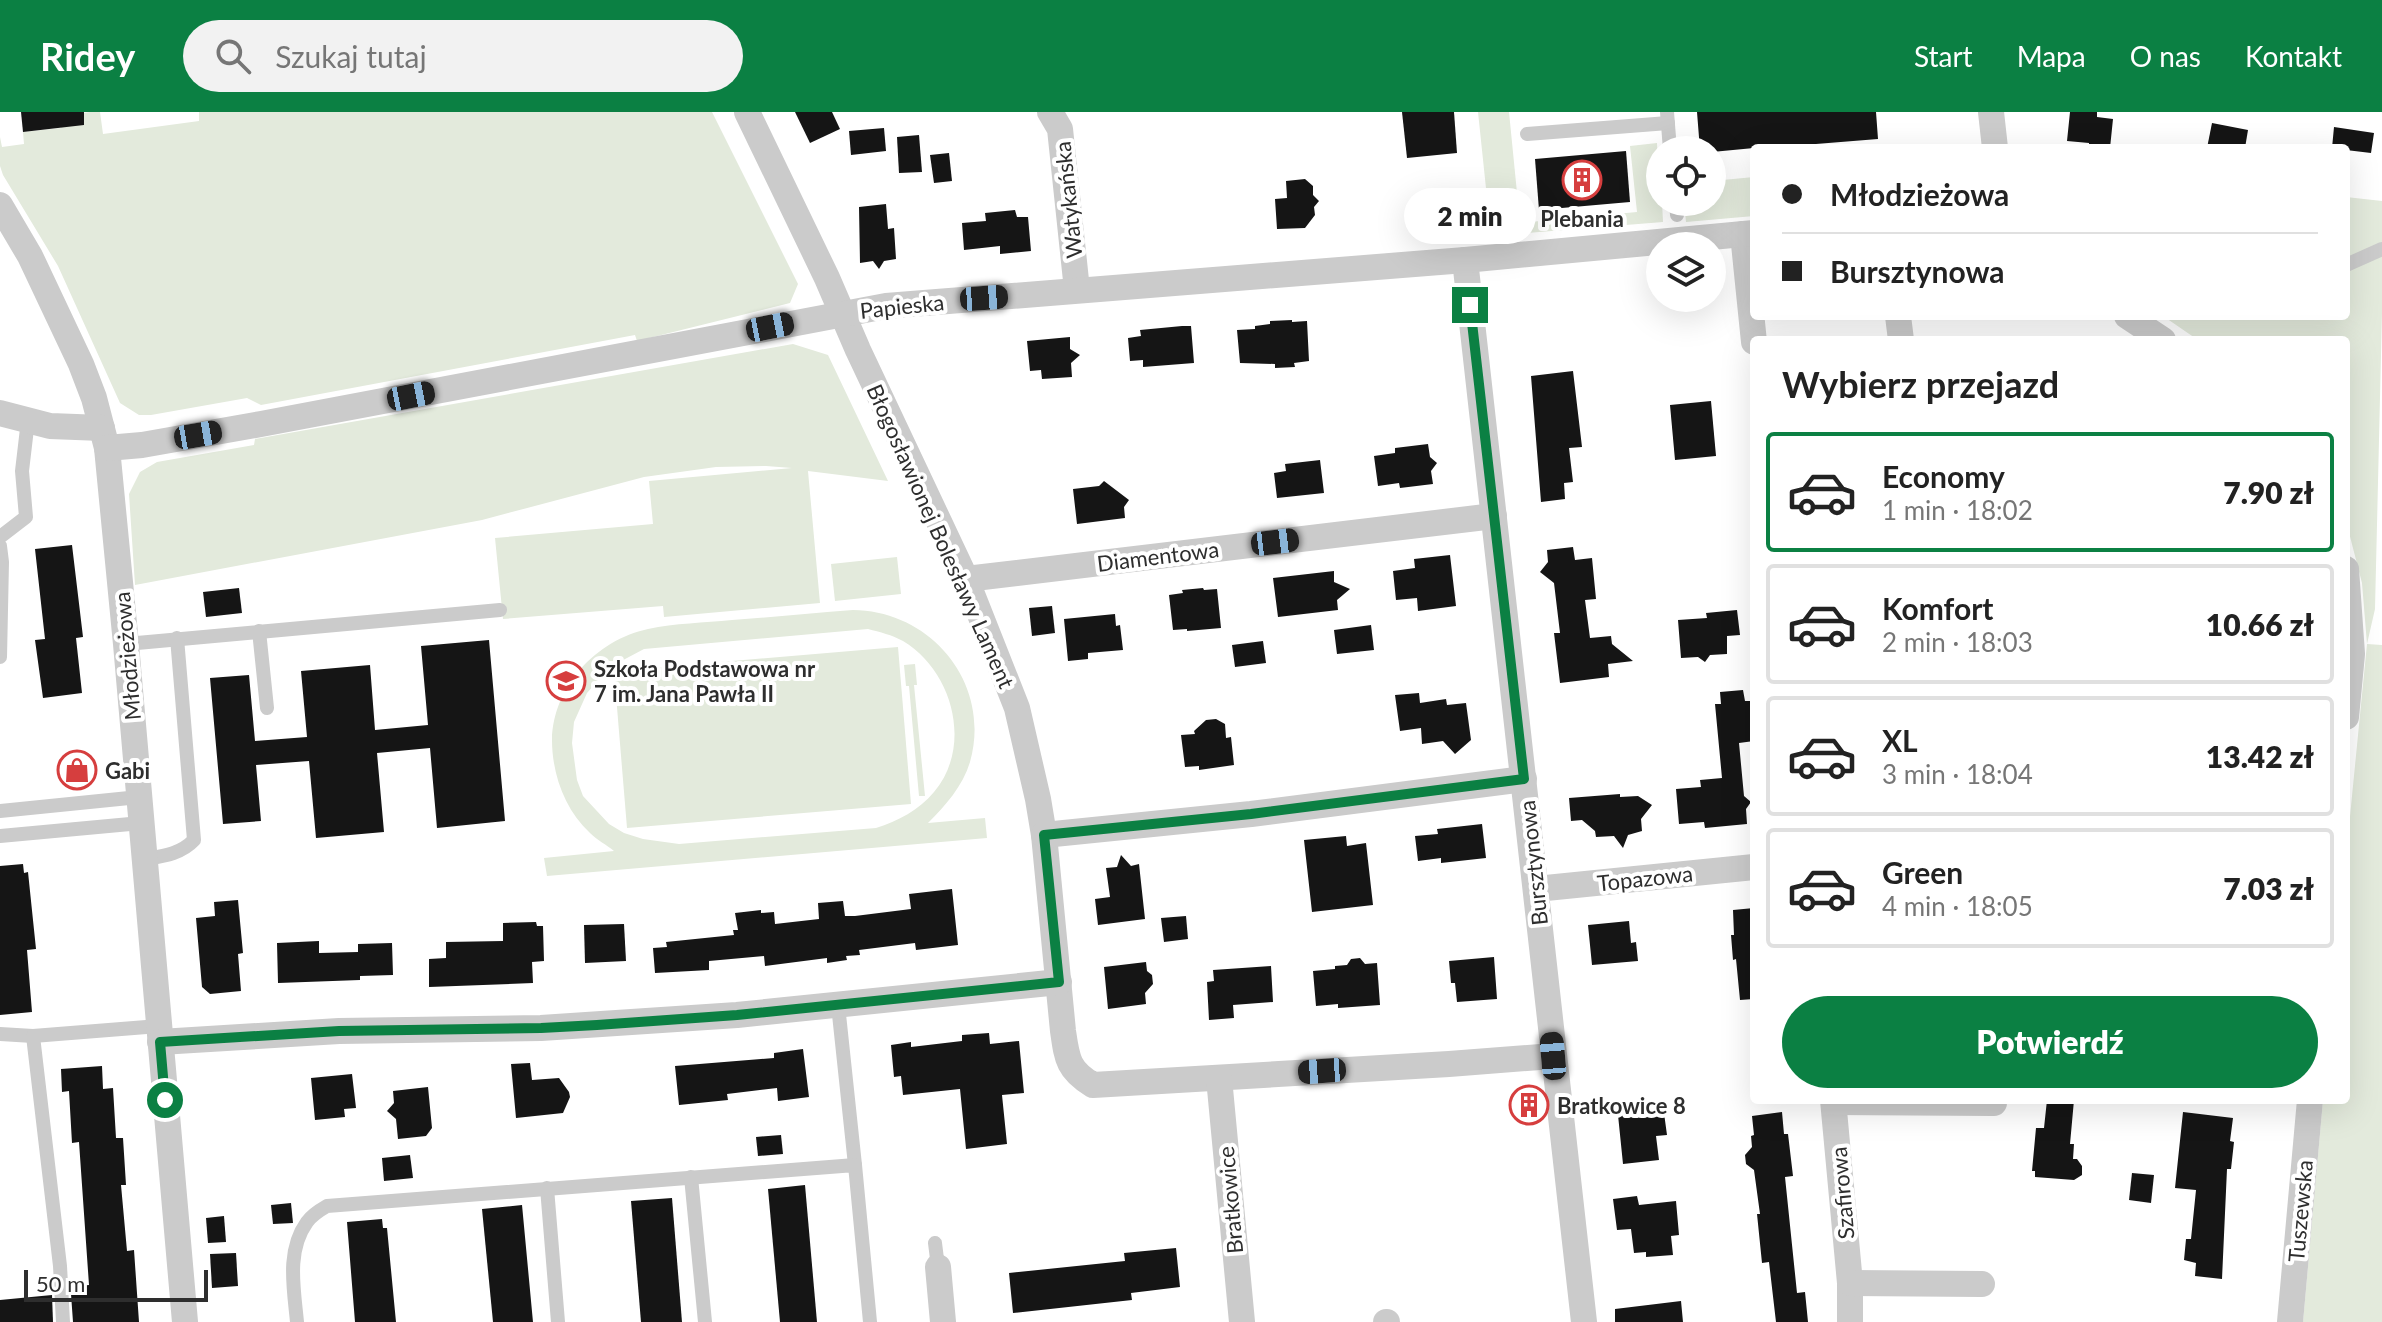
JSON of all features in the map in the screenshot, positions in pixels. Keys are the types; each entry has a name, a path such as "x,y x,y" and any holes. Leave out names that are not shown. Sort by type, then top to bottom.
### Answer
{"street":[{"name":"Błogosławionej Bolesławy Lament","path":"747,112 966,579 1017,708 1044,835 1066,1052 1076,1075 1093,1085 1553,1056"},
{"name":"Watykańska","path":"1050,112 1060,129 1077,290"},
{"path":"1991,112 1995,144"},
{"name":"Młodzieżowa","path":"3,214 30,256 81,364 104,438 126,644 185,1322"},
{"name":"Papieska","path":"0,413 142,445 891,305 1465,260 1748,234"},
{"path":"1748,234 1750,270"},
{"name":"Bursztynowa","path":"1465,260 1584,1322"},
{"path":"2133,320 2157,336"},
{"name":"Diamentowa","path":"966,579 1494,516"},
{"path":"2350,603 2350,675"},
{"path":"1044,835 1251,814 1524,779"},
{"name":"Topazowa","path":"1536,889 1750,867"},
{"path":"160,1034 541,1028 737,1015 1059,982"},
{"name":"Bratkowice","path":"1219,1078 1242,1322"},
{"name":"Szafirowa","path":"1834,1104 1850,1283 1850,1322"},
{"name":"Tuszewska","path":"2290,1322 2310,1104"},
{"path":"936,1255 943,1322"},
{"path":"1850,1283 1982,1284"}],"lane":[{"path":"1527,134 1667,117"},
{"path":"2350,263 2382,249"},
{"path":"0,537 26,517 22,471 28,420"},
{"path":"0,546 0,657"},
{"path":"126,644 500,610"},
{"path":"259,631 267,708"},
{"path":"145,859 169,855 187,848 194,840 177,638"},
{"path":"0,811 140,810"},
{"path":"0,836 140,810"},
{"path":"838,1005 870,1322"},
{"path":"0,1034 160,1034"},
{"path":"33,1036 60,1266 63,1322"},
{"path":"297,1322 292,1268 297,1240 309,1219 327,1206 855,1165"},
{"path":"691,1177 705,1322"},
{"path":"547,1188 558,1322"}],"shaded area":[{"path":"100,112 103,134 199,121 199,112 712,112 798,284 790,303 637,341 635,335 261,405 247,398 139,415 120,403 58,266 0,166 0,137 2,147 24,144 23,132 61,128 60,116"},
{"path":"1478,112 1509,112 1520,223 1637,212 1630,146 1646,144 1646,216 1663,216 1663,222 1491,236"},
{"path":"1750,177 1750,216 1686,222 1685,216 1726,216 1726,180"},
{"path":"2350,197 2382,201 2375,609 2367,644 2362,583 2350,536 2350,336 2192,336 2169,320 2350,320"},
{"path":"793,344 828,355 888,481 808,471 820,603 664,617 663,606 503,619 495,538 653,524 649,481 792,468 766,466 716,467 644,477 482,520 135,585 129,494 140,472 157,462 254,445 255,439"},
{"path":"897,557 901,594 835,601 831,564"},
{"path":"853,610 882,614 908,623 931,638 949,657 963,680 972,705 975,733 970,762 947,803 928,823 985,818 987,838 547,876 544,858 614,851 581,824 567,802 554,766 552,740 560,702 569,684 595,655 629,635 658,627","holes":["868,629 899,639 920,654 945,690 952,710 955,732 953,753 946,774 934,792 908,814 876,828 679,844 624,833 609,824 583,796 577,780 572,743 574,722 587,693 610,667 644,649"]},
{"path":"2367,644 2382,645 2382,1322 2303,1322 2323,1104 2350,1104 2350,816"},
{"path":"898,647 911,804 627,828 614,671"},
{"path":"915,664 917,685 914,685 925,796 919,796 909,686 906,686 904,665"}],"building":[{"path":"21,112 84,112 84,125 23,132"},
{"path":"795,112 832,112 840,129 810,143"},
{"path":"1402,112 1454,112 1457,153 1407,158"},
{"path":"1697,112 1876,112 1878,139 1816,144 1750,144 1750,148 1726,151 1726,136 1699,136"},
{"path":"2070,112 2097,112 2097,117 2113,119 2110,144 2067,141"},
{"path":"2212,123 2248,130 2246,144 2208,144"},
{"path":"2334,127 2374,133 2371,153 2350,150 2350,144 2332,144"},
{"path":"884,128 886,151 851,155 849,131"},
{"path":"919,135 922,172 899,173 897,137"},
{"name":"Plebania","path":"1626,151 1630,202 1539,210 1535,159"},
{"path":"949,153 952,181 934,183 930,155"},
{"path":"1305,179 1313,186 1313,195 1319,201 1314,207 1315,215 1305,228 1277,229 1275,199 1287,198 1286,181"},
{"path":"886,204 888,229 894,228 896,259 884,261 879,269 873,261 860,263 859,207"},
{"path":"1015,210 1017,217 1028,217 1031,251 1000,254 1000,246 964,250 962,223 986,221 985,213"},
{"path":"1270,321 1307,321 1309,361 1294,363 1295,367 1275,368 1275,364 1240,363 1237,330 1255,329 1255,326 1270,324"},
{"path":"1191,326 1194,363 1143,367 1143,360 1130,361 1128,338 1141,336 1140,330"},
{"path":"1070,337 1070,349 1080,355 1071,363 1072,377 1042,379 1041,370 1030,371 1027,341"},
{"path":"1573,371 1582,447 1569,448 1573,482 1564,483 1565,499 1541,502 1531,376"},
{"path":"1711,401 1716,456 1675,460 1670,405"},
{"path":"1428,444 1430,457 1437,463 1431,471 1433,484 1400,488 1399,483 1378,486 1374,456 1395,453 1395,448"},
{"path":"1320,460 1324,493 1277,498 1274,473 1286,471 1285,464"},
{"path":"1104,481 1129,500 1124,507 1125,518 1077,524 1073,489 1099,486"},
{"path":"72,545 83,637 76,638 82,693 43,698 35,640 45,639 35,549"},
{"path":"1573,547 1575,560 1592,558 1596,599 1585,600 1590,638 1611,636 1612,644 1633,661 1608,664 1609,677 1560,683 1554,633 1560,633 1554,583 1540,572 1548,562 1547,550"},
{"path":"1450,555 1456,606 1418,611 1417,598 1396,600 1393,571 1415,568 1414,559"},
{"path":"1334,571 1334,582 1350,589 1337,600 1338,610 1278,617 1273,578"},
{"path":"239,588 242,613 206,617 203,592"},
{"path":"1203,588 1217,589 1221,628 1173,630 1169,595"},
{"path":"1052,606 1055,633 1032,636 1029,608"},
{"path":"1737,610 1740,635 1727,636 1727,654 1710,655 1705,662 1698,657 1681,658 1678,620 1707,618 1706,613"},
{"path":"1115,614 1116,626 1120,625 1123,650 1088,653 1088,659 1068,661 1064,619"},
{"path":"1371,625 1374,650 1337,654 1334,630"},
{"path":"489,640 505,821 437,828 430,748 377,753 384,832 316,838 309,761 256,765 261,821 223,824 210,678 249,675 255,741 307,737 301,671 370,665 375,730 428,725 421,646"},
{"path":"1263,641 1266,663 1235,667 1232,645"},
{"path":"1743,690 1745,701 1750,701 1750,742 1739,743 1744,796 1750,801 1746,809 1747,824 1705,828 1704,822 1679,824 1676,789 1701,787 1700,780 1722,778 1715,704 1721,704 1720,692"},
{"path":"1419,693 1420,703 1446,699 1447,705 1466,703 1471,740 1455,754 1443,741 1422,744 1421,728 1400,731 1395,695"},
{"path":"1216,719 1225,724 1226,738 1231,737 1234,765 1199,770 1199,766 1185,767 1181,735 1195,734 1194,731 1206,720"},
{"path":"85,759 88,779 66,782 64,761"},
{"path":"1620,794 1620,797 1638,796 1652,805 1641,819 1642,831 1628,835 1623,848 1614,836 1596,837 1595,831 1582,820 1571,821 1569,798"},
{"path":"1482,824 1486,858 1441,863 1441,858 1418,861 1415,836 1438,834 1437,829"},
{"path":"1346,836 1347,846 1366,843 1373,905 1312,912 1304,840"},
{"path":"1121,855 1131,866 1139,864 1145,919 1098,925 1095,899 1110,897 1106,868 1117,867"},
{"path":"23,864 24,873 28,872 36,949 27,950 32,1012 0,1015 0,866"},
{"path":"952,889 958,945 916,950 915,943 859,950 860,955 827,963 827,958 765,966 764,956 709,961 709,970 655,973 653,948 667,947 666,942 734,935 733,930 738,930 735,913 774,912 775,924 819,919 818,903 843,901 845,916 855,916 911,909 909,894"},
{"path":"238,900 243,953 238,954 241,991 210,994 202,987 196,918 215,916 214,902"},
{"path":"1750,908 1750,999 1740,1000 1731,935 1734,935 1733,910"},
{"path":"1186,916 1188,939 1164,942 1161,918"},
{"path":"1629,921 1631,943 1636,942 1638,961 1592,965 1588,925"},
{"path":"536,922 537,926 543,926 544,961 532,962 533,983 429,987 429,959 446,958 446,942 503,941 503,923"},
{"path":"624,924 626,961 585,963 584,925"},
{"path":"319,941 319,953 358,952 358,944 392,943 393,975 360,976 360,980 278,983 277,943"},
{"path":"1494,957 1497,999 1457,1002 1449,961"},
{"path":"1360,958 1365,964 1377,963 1380,1005 1316,1006 1313,971 1335,969 1335,966 1347,965 1351,959"},
{"path":"1146,962 1153,984 1145,993 1146,1004 1108,1009 1104,967"},
{"path":"1271,966 1273,1002 1233,1005 1234,1018 1209,1020 1207,982 1214,981 1213,970"},
{"path":"989,1033 990,1044 1019,1041 1024,1093 1002,1095 1007,1144 966,1149 960,1089 903,1095 901,1076 894,1077 891,1045 911,1042 911,1047 962,1041 962,1035"},
{"path":"803,1049 809,1097 778,1101 777,1088 727,1094 728,1100 679,1105 675,1066 774,1058 774,1053"},
{"path":"530,1063 532,1080 559,1078 569,1092 563,1113 516,1118 511,1064"},
{"path":"102,1066 103,1089 113,1088 116,1138 123,1138 126,1185 121,1185 127,1251 134,1250 139,1322 73,1322 71,1294 79,1293 78,1286 89,1285 79,1142 72,1143 69,1091 62,1092 61,1069"},
{"path":"352,1074 356,1108 344,1109 345,1117 315,1120 311,1078"},
{"path":"428,1087 432,1128 426,1136 398,1139 396,1119 387,1111 394,1103 393,1091"},
{"path":"2047,1104 2074,1104 2070,1144 2074,1144 2073,1159 2077,1159 2082,1166 2082,1175 2074,1180 2035,1177 2035,1171 2032,1171 2036,1128 2044,1128"},
{"path":"1653,1111 1654,1114 1664,1113 1667,1135 1656,1136 1659,1160 1623,1164 1618,1115"},
{"path":"1782,1112 1793,1176 1785,1177 1797,1293 1805,1292 1808,1322 1776,1322 1769,1262 1762,1263 1754,1170 1746,1164 1745,1155 1752,1147 1751,1136 1754,1135 1752,1116"},
{"path":"2183,1112 2233,1118 2230,1141 2234,1142 2231,1169 2227,1169 2222,1279 2195,1276 2196,1263 2184,1260 2186,1239 2191,1239 2196,1190 2175,1188"},
{"path":"781,1135 783,1154 758,1156 756,1137"},
{"path":"410,1155 413,1178 384,1181 382,1158"},
{"path":"2132,1173 2154,1175 2151,1203 2129,1200"},
{"path":"805,1185 817,1322 780,1322 768,1189"},
{"path":"1637,1196 1639,1205 1676,1201 1679,1235 1671,1236 1673,1255 1646,1257 1646,1252 1634,1253 1631,1229 1617,1230 1613,1199"},
{"path":"672,1198 682,1322 641,1322 631,1201"},
{"path":"291,1203 293,1223 273,1224 271,1205"},
{"path":"522,1205 533,1322 493,1322 482,1209"},
{"path":"224,1216 226,1242 208,1243 206,1218"},
{"path":"382,1219 383,1228 387,1228 396,1322 355,1322 347,1222"},
{"path":"1176,1248 1180,1287 1131,1293 1132,1300 1013,1313 1009,1273 1125,1261 1124,1253"},
{"path":"236,1253 238,1286 212,1288 210,1254"},
{"path":"52,1295 53,1322 0,1322 0,1300"},
{"path":"1681,1301 1683,1322 1615,1322 1615,1309"}],"place":[{"name":"Plebania","path":"1582,180"},
{"name":"Szkoła Podstawowa nr 7 im. Jana Pawła II","path":"566,681"},
{"name":"Gabi","path":"77,770"},
{"name":"Bratkowice 8","path":"1529,1105"}],"route":[{"path":"165,1100 160,1042 339,1031 597,1025 737,1015 1059,982 1044,835 1251,814 1524,779 1470,305"}]}
